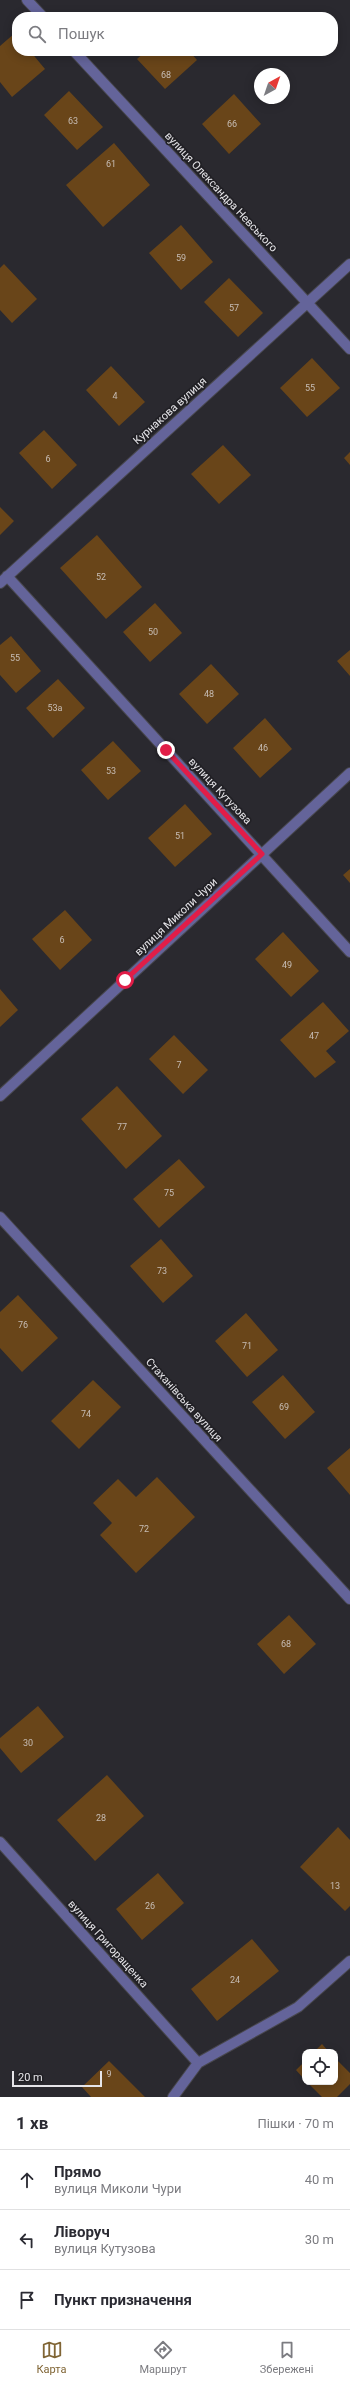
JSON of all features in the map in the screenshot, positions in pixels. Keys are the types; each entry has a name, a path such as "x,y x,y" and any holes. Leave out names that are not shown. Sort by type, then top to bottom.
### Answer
{"street":[{"path":"27,0 38,12"},
{"name":"вулиця Олександра Невського","path":"79,56 350,349"},
{"name":"Курнакова вулиця","path":"4,580 350,264"},
{"name":"вулиця Кутузова","path":"4,580 262,854 350,952"},
{"name":"вулиця Миколи Чури","path":"0,1096 350,773"},
{"name":"Стаханівська вулиця","path":"0,1217 350,1599"},
{"name":"вулиця Григоращенка","path":"0,1842 198,2063"},
{"path":"174,2097 198,2063 298,2007 350,1961"}],"building":[{"path":"12,36 12,56 34,56 45,69 12,97 0,82 0,46"},
{"path":"140,56 193,56 197,60 165,89 137,59"},
{"path":"69,91 103,127 77,150 44,115"},
{"path":"234,94 261,124 229,154 202,124"},
{"path":"114,143 150,185 103,227 66,185"},
{"path":"181,225 213,262 181,290 149,253"},
{"path":"4,264 37,299 12,323 0,310 0,268"},
{"path":"229,278 263,313 238,337 204,302"},
{"path":"312,358 340,388 307,417 280,388"},
{"path":"111,366 145,402 119,426 86,390"},
{"path":"44,430 77,465 52,489 19,453"},
{"path":"223,445 251,475 219,504 191,474"},
{"path":"350,452 350,465 344,458"},
{"path":"0,507 14,521 0,535"},
{"path":"97,535 142,587 106,619 60,568"},
{"path":"155,603 182,633 150,662 123,632"},
{"path":"11,636 41,671 16,693 0,675 0,645"},
{"path":"350,650 350,676 337,661"},
{"path":"211,664 239,694 207,724 179,694"},
{"path":"58,679 85,708 53,738 26,708"},
{"path":"265,718 292,749 260,778 233,748"},
{"path":"113,741 141,771 108,800 81,770"},
{"path":"185,804 212,834 175,867 148,838"},
{"path":"350,869 350,883 343,875"},
{"path":"65,910 92,940 60,970 32,939"},
{"path":"283,932 319,971 291,997 255,959"},
{"path":"0,989 18,1010 0,1027"},
{"path":"323,1002 349,1031 326,1051 336,1062 315,1078 280,1040"},
{"path":"174,1035 208,1070 183,1094 149,1059"},
{"path":"117,1086 162,1136 126,1169 81,1119"},
{"path":"179,1159 205,1187 159,1228 133,1199"},
{"path":"161,1239 193,1276 163,1303 130,1266"},
{"path":"18,1295 58,1338 22,1372 0,1348 0,1312"},
{"path":"246,1313 278,1350 247,1377 215,1341"},
{"path":"283,1375 315,1412 285,1439 252,1402"},
{"path":"93,1380 121,1407 79,1449 51,1421"},
{"path":"350,1448 350,1495 327,1468"},
{"path":"157,1477 195,1517 136,1573 100,1535 112,1523 93,1503 118,1479 136,1497"},
{"path":"289,1615 316,1644 284,1674 257,1644"},
{"path":"38,1706 64,1737 21,1773 0,1748 0,1738"},
{"path":"107,1775 144,1816 95,1861 57,1820"},
{"path":"338,1827 350,1840 350,1906 345,1911 300,1867"},
{"path":"158,1873 184,1903 142,1940 116,1909"},
{"path":"252,1939 279,1971 217,2021 191,1989"},
{"path":"322,2044 326,2049 317,2049"},
{"path":"109,2061 145,2097 91,2097 82,2087"},
{"path":"338,2061 350,2073 350,2084 337,2097 322,2097 310,2085 338,2085"},
{"path":"302,2064 302,2077 296,2070"}],"route":[{"path":"125,980 262,854 166,750"}]}
